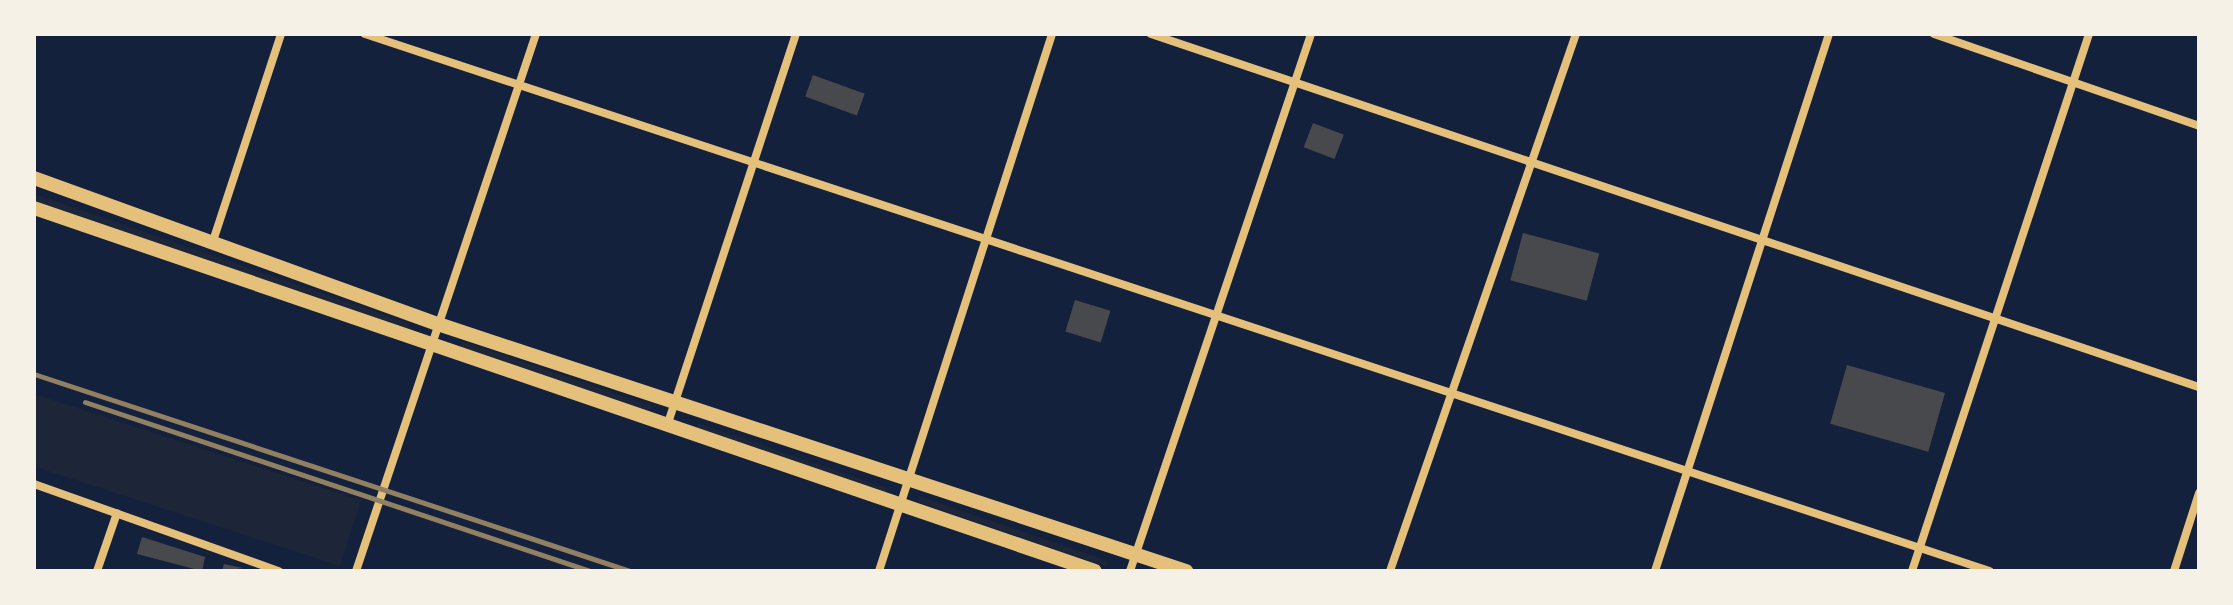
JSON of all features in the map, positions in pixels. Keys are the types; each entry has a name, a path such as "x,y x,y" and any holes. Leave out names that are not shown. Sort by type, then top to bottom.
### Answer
{"main road":[{"path":"34,178 438,324 909,484 1186,571"},
{"path":"34,208 430,347 1095,571"}],"street":[{"path":"213,241 281,34"},
{"path":"365,34 755,159 985,240 1456,391 1990,571"},
{"path":"356,571 536,34"},
{"path":"666,427 796,34"},
{"path":"879,571 1052,34"},
{"path":"1151,34 1535,160 1762,241 2199,387"},
{"path":"1130,571 1311,34"},
{"path":"1390,571 1456,391 1576,34"},
{"path":"1655,571 1829,34"},
{"path":"1934,34 2199,126"},
{"path":"1912,571 2089,34"},
{"path":"34,484 279,571"},
{"path":"2174,571 2199,493"},
{"path":"97,571 117,513"}],"shaded area":[{"path":"34,194 409,323 407,330 34,201"},
{"path":"462,341 652,406 650,411 460,347"},
{"path":"34,394 361,500 340,566 34,467"},
{"path":"698,423 888,488 886,494 696,429"},
{"path":"919,496 1108,561 1106,567 917,502"}],"building":[{"path":"813,75 865,94 857,115 805,97"},
{"path":"1313,123 1344,135 1334,159 1304,147"},
{"path":"1523,233 1599,253 1587,301 1510,280"},
{"path":"1075,300 1110,311 1101,342 1065,332"},
{"path":"1847,365 1945,393 1928,452 1830,424"},
{"path":"142,537 205,557 202,571 137,554"},
{"path":"224,564 243,568 222,571"}],"railway":[{"path":"34,374 630,571"},
{"path":"85,402 590,571"}]}
